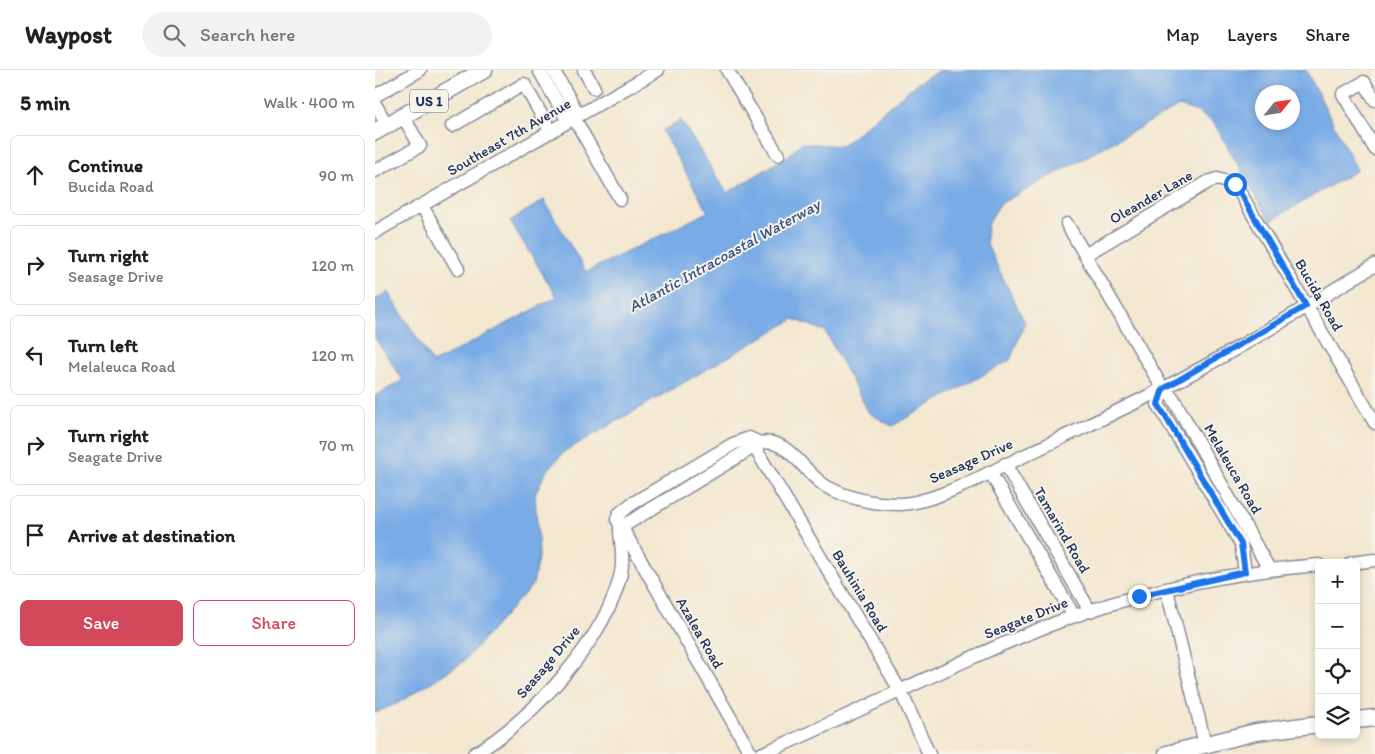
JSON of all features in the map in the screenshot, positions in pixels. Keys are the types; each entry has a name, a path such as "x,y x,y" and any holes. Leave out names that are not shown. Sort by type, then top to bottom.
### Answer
{"main road":[{"name":"US 1","path":"381,129 461,76 484,70"},
{"path":"1360,720 1375,718"},
{"path":"1167,754 1256,732 1315,725"}],"street":[{"path":"375,96 420,70"},
{"path":"539,70 565,116 574,118"},
{"path":"553,70 575,110 574,118 620,199"},
{"path":"584,70 594,88"},
{"name":"Southeast 7th Avenue","path":"375,232 658,70"},
{"path":"727,70 778,155"},
{"path":"1375,100 1364,82 1343,94 1375,149"},
{"path":"452,126 524,84 551,132"},
{"path":"375,104 381,129"},
{"path":"375,171 420,146 403,116"},
{"name":"Oleander Lane","path":"1085,255 1208,182 1217,179 1235,184"},
{"name":"Bucida Road","path":"1235,184 1375,423"},
{"path":"422,206 458,269"},
{"name":"Melaleuca Road","path":"1067,224 1163,389 1173,398 1269,569"},
{"name":"Seasage Drive","path":"758,445 777,443 826,486 850,496 874,502 899,504 922,500 948,492 1163,389 1375,265"},
{"name":"Melaleuca Road","path":"1163,389 1158,404 1241,544 1245,572"},
{"path":"620,528 758,445"},
{"name":"Bauhinia Road","path":"758,445 901,692 929,754"},
{"name":"Tamarind Road","path":"1005,464 1090,611"},
{"path":"990,472 1075,616"},
{"name":"Seasage Drive","path":"474,754 508,730 540,700 586,646 601,620 621,575 620,528"},
{"name":"Azalea Road","path":"620,528 751,754"},
{"path":"1360,562 1375,560"},
{"name":"Seagate Drive","path":"761,754 1001,645 1075,616 1167,590 1245,572 1315,565"},
{"path":"1167,590 1205,744"}],"water":[{"name":"Atlantic Intracoastal Waterway","path":"941,70 1306,70 1357,170 1270,221 1214,123 1198,112 1179,106 1000,204 987,225 986,243 1025,323 1010,360 892,426 869,413 825,331 794,319 565,451 546,472 535,494 539,553 533,584 463,662 398,703 375,713 375,396 403,380 375,338 375,300 388,292 433,363 557,297 510,221 544,200 586,272 708,212 662,131 681,120 727,193 788,156 801,143 842,146 917,83"}],"route":[{"path":"1139,596 1245,572 1241,544 1158,404 1163,389 1306,306 1235,184"}]}
